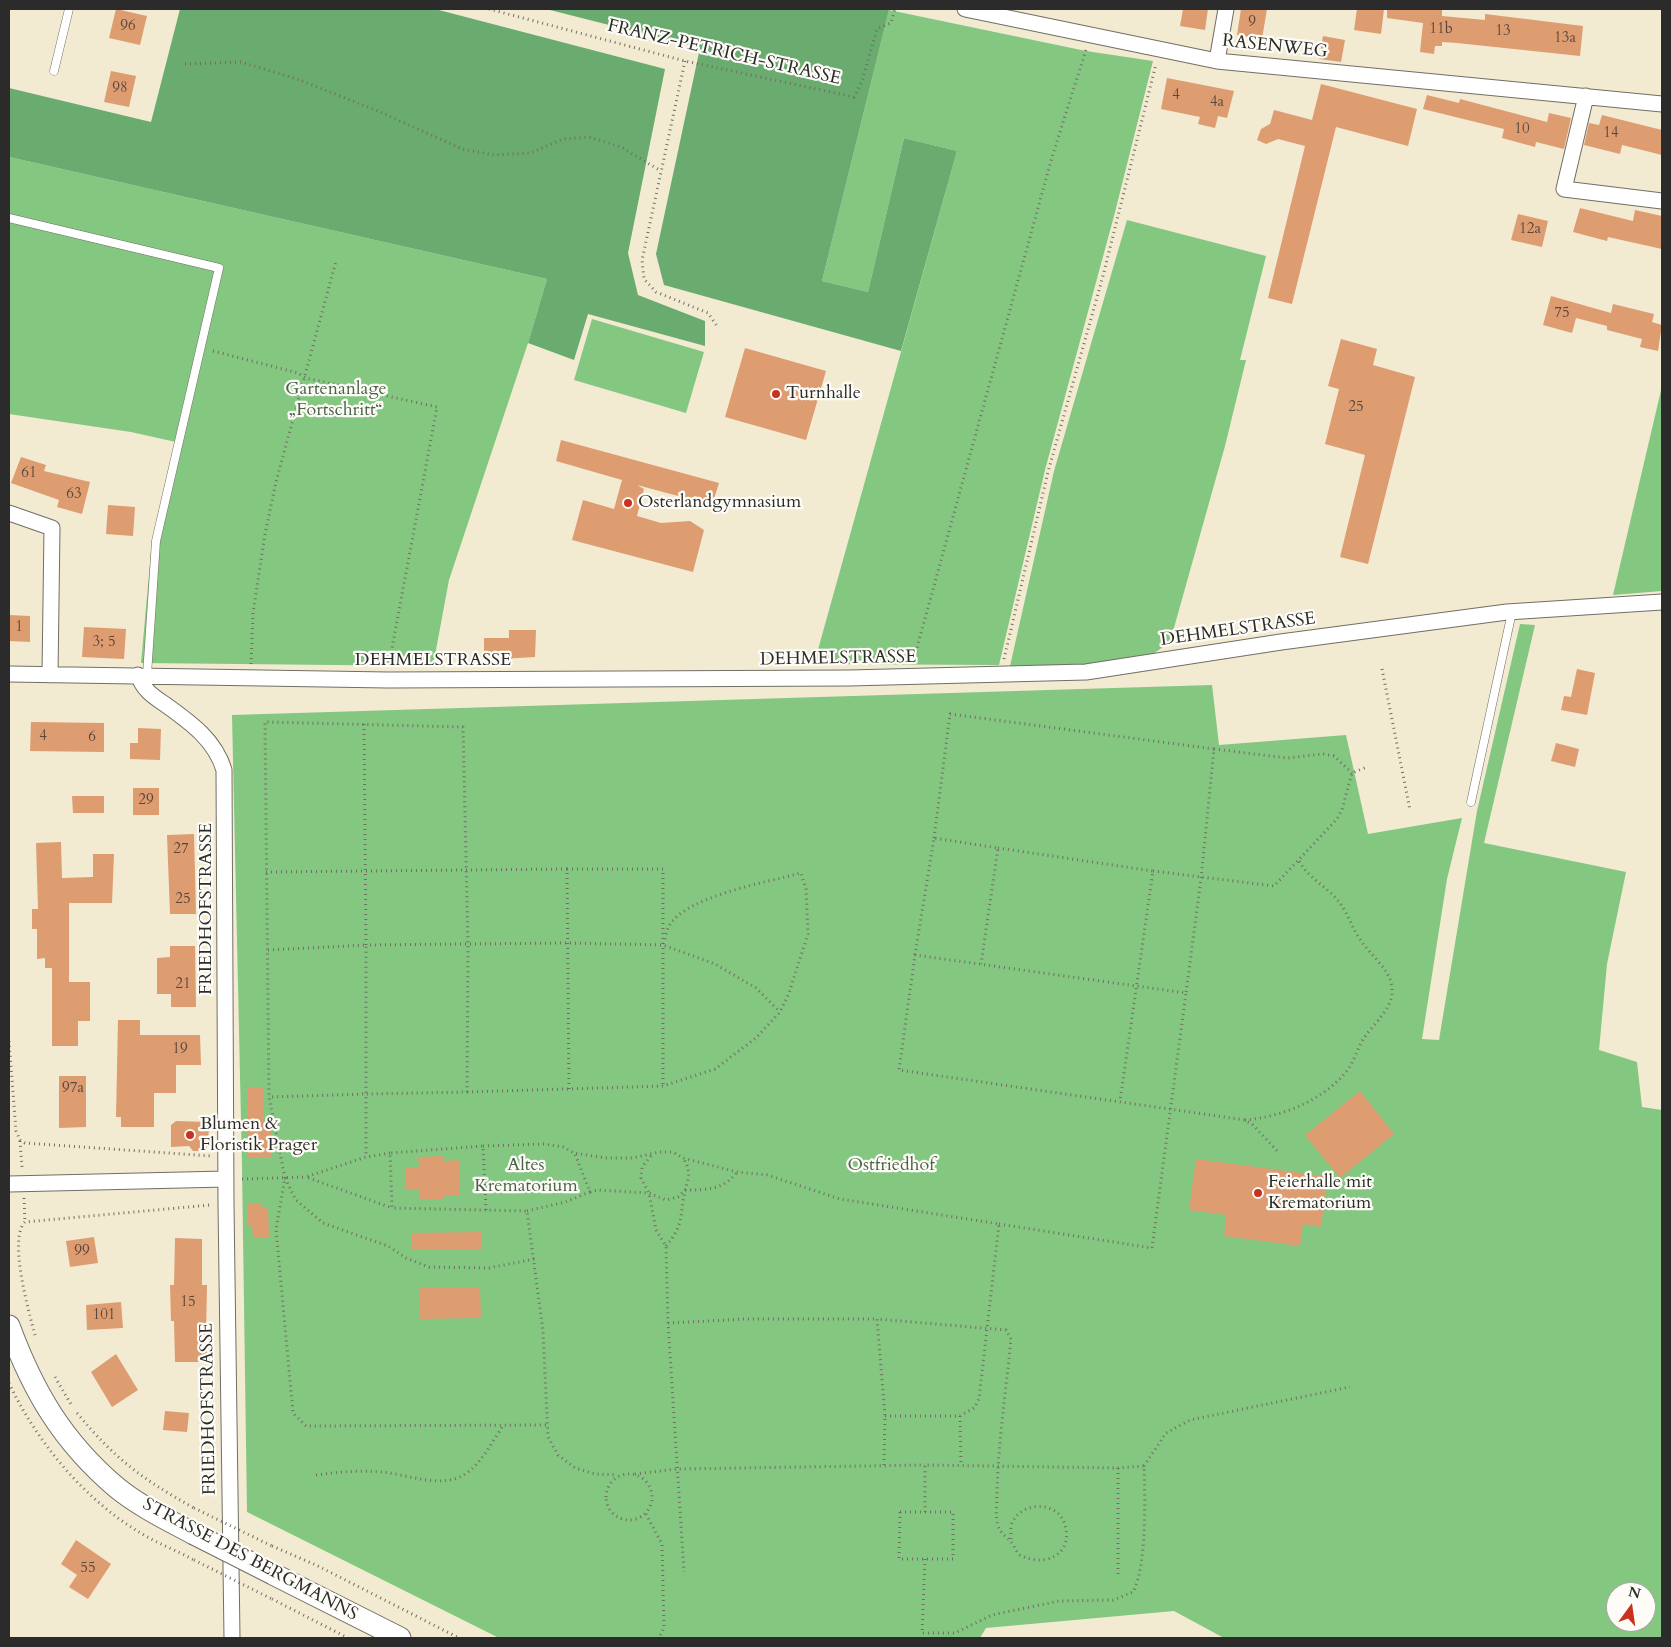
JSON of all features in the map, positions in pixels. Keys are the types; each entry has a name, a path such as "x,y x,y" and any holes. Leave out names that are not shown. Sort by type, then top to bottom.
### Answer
{"main road":[{"name":"STRASSE DES BERGMANNS","path":"9,1326 20,1357 41,1400 64,1433 89,1462 117,1488 149,1509 194,1534 400,1638"}],"street":[{"name":"RASENWEG","path":"965,9 1217,61 1662,104"},
{"path":"1217,61 1226,9"},
{"path":"1586,96 1564,189 1662,201"},
{"path":"9,513 52,528 50,675"},
{"name":"DEHMELSTRASSE","path":"9,674 388,680 908,677 1086,672 1281,642 1512,612 1662,602"},
{"name":"FRIEDHOFSTRASSE","path":"142,675 147,692 208,739 218,753 224,770 226,1204 232,1638"},
{"path":"9,1184 226,1179"}],"lane":[{"path":"54,71 69,9"},
{"path":"9,218 219,268 156,541 142,675"},
{"path":"1471,802 1512,612"}],"path":[{"name":"FRANZ-PETRICH-STRASSE","path":"489,9 685,61 854,97 872,52 877,29 891,23 895,9"},
{"path":"908,677 1052,157 1091,35"},
{"path":"1000,674 1048,472 1103,276 1160,49"},
{"path":"685,61 642,260 644,279 656,292 708,313 717,326"},
{"path":"186,64 241,62 297,79 378,111 462,149 494,155 531,153 563,139 589,137 621,147 661,171"},
{"path":"251,677 253,613 265,534 276,482 306,378 336,261"},
{"path":"200,348 298,373 306,378 438,408 388,680"},
{"path":"1382,669 1410,810"},
{"path":"1298,859 1304,871 1340,903 1358,937 1388,976 1392,987 1388,1008 1363,1038 1346,1072 1322,1092 1282,1114 1267,1118 1245,1120 899,1070 934,838 950,714 1287,758 1323,754 1340,760 1352,774"},
{"path":"466,1092 468,945 464,727 265,722 269,1097 284,1178 296,1200 323,1223 388,1246 406,1258 429,1267 489,1268 534,1259"},
{"path":"364,724 366,1157"},
{"path":"226,1179 306,1176 366,1157 483,1146 544,1144 563,1147 574,1153 605,1158 651,1156 660,1152 673,1152 683,1158 737,1172 767,1175 840,1199 1152,1248 1169,1108 1201,879 1214,749"},
{"path":"934,838 1201,879 1274,886 1337,819 1342,809 1352,774 1367,767"},
{"path":"981,964 998,848"},
{"path":"567,869 569,1090"},
{"path":"266,872 663,869 663,1086"},
{"path":"1120,1101 1153,871"},
{"path":"269,1097 663,1086 715,1069 756,1038 780,1012 808,934 806,889 801,873 699,903 679,915 670,926 663,945"},
{"path":"268,950 366,945 567,943 663,945 715,964 756,988 780,1012"},
{"path":"915,955 1186,993"},
{"path":"9,1040 16,1131 20,1140 25,1143 226,1157"},
{"path":"1245,1120 1253,1125 1279,1153"},
{"path":"483,1146 486,1210"},
{"path":"574,1153 590,1192"},
{"path":"390,1154 392,1208"},
{"path":"651,1156 642,1167 641,1178 649,1193 656,1230 666,1246 668,1323 684,1572"},
{"path":"666,1246 683,1218 685,1190 690,1176 688,1166 683,1158"},
{"path":"306,1176 392,1208 527,1211 565,1202 598,1190 649,1193 658,1199 666,1200 678,1196 685,1190 710,1190 731,1180 737,1172"},
{"path":"284,1178 276,1229 294,1413 306,1426 547,1425"},
{"path":"39,1344 26,1302 19,1265 19,1229 25,1222 43,1218 226,1204"},
{"path":"527,1211 543,1331 548,1438 558,1455 575,1468 595,1474 618,1476 677,1468 884,1465 1118,1468 1144,1466"},
{"path":"885,1416 960,1416 974,1408 979,1399 999,1224"},
{"path":"668,1323 745,1319 877,1319 1006,1330 1011,1339 997,1467 997,1524 1001,1533 1011,1542 1018,1554 1036,1562 1046,1561 1057,1555 1066,1542 1066,1528 1059,1515 1050,1508 1038,1505 1028,1507 1016,1516 1011,1525 1011,1542"},
{"path":"877,1319 885,1416 884,1465"},
{"path":"50,1369 74,1410 104,1445 129,1469 194,1508 316,1565 459,1638"},
{"path":"925,1559 922,1633 955,1633 992,1615 1059,1601 1113,1600 1133,1592 1140,1575 1145,1489 1144,1466 1166,1433 1190,1420 1350,1388"},
{"path":"960,1416 961,1466"},
{"path":"316,1475 355,1470 384,1472 428,1480 444,1480 456,1477 468,1472 479,1460 503,1425"},
{"path":"925,1466 925,1512"},
{"path":"1118,1468 1118,1574"},
{"path":"618,1476 606,1488 605,1504 615,1517 631,1521 646,1514 653,1499 649,1483 635,1474"},
{"path":"900,1512 925,1512 953,1512 953,1559 899,1559 900,1512"},
{"path":"646,1514 662,1544 664,1628 660,1638"},
{"path":"194,1560 348,1638"}],"green space":[{"path":"180,9 435,9 665,69 628,253 638,295 705,321 705,346 588,314 574,360 528,343 547,279 9,157 9,88 151,122"},
{"path":"546,9 889,10 822,281 868,292 904,138 957,151 901,351 664,285 656,254 700,48"},
{"path":"889,10 1086,51 1153,61 1114,216 1045,470 999,665 814,664 957,151 904,138 868,292 822,281"},
{"name":"Gartenanlage „Fortschritt“","path":"9,157 547,279 528,343 449,580 433,666 141,663 152,541 176,442 131,432 9,414"},
{"path":"1127,220 1266,256 1240,360 1246,360 1225,446 1170,642 1153,654 1079,665 1010,666 1054,471"},
{"path":"592,319 704,352 686,413 574,380"},
{"path":"1662,386 1662,591 1613,595"},
{"name":"Ostfriedhof","path":"1520,624 1535,625 1484,843 1626,872 1607,964 1599,1050 1637,1062 1642,1107 1662,1110 1662,1638 1224,1638 1174,1611 986,1628 980,1638 499,1638 247,1512 242,1166 232,715 1212,685 1219,745 1346,735 1368,834 1462,818 1447,879 1422,1039 1439,1040 1477,811"}],"building":[{"path":"116,9 147,16 140,45 109,38"},
{"path":"1183,9 1208,9 1205,30 1180,26"},
{"path":"1241,9 1267,9 1262,39 1237,35"},
{"path":"1357,9 1384,9 1381,34 1354,30"},
{"path":"1387,9 1442,9 1442,16 1485,20 1485,14 1583,26 1580,56 1442,42 1442,46 1435,46 1434,54 1420,52 1423,23 1387,18"},
{"path":"1323,36 1345,40 1341,62 1319,59"},
{"path":"111,71 136,76 129,107 104,102"},
{"path":"1167,78 1234,91 1227,118 1218,116 1215,128 1198,124 1200,117 1161,109"},
{"path":"1321,84 1417,109 1408,146 1336,127 1292,304 1268,298 1305,146 1278,139 1266,144 1257,140 1261,129 1270,124 1274,110 1312,120"},
{"path":"1427,95 1459,103 1460,99 1547,122 1549,113 1571,118 1564,149 1536,142 1535,147 1502,138 1504,129 1423,109"},
{"path":"1602,115 1662,130 1662,155 1622,145 1620,154 1584,145 1589,123 1599,125"},
{"path":"1580,208 1633,221 1635,210 1662,216 1662,249 1608,237 1607,241 1573,232"},
{"path":"1518,214 1548,221 1542,247 1511,240"},
{"path":"1551,296 1611,313 1613,304 1654,314 1652,322 1662,325 1658,351 1640,347 1642,339 1607,330 1607,326 1576,318 1572,333 1543,325"},
{"path":"1341,339 1377,349 1373,365 1415,377 1368,564 1340,557 1365,455 1325,444 1339,389 1328,386"},
{"name":"Turnhalle","path":"745,348 826,371 806,440 725,417"},
{"name":"Osterlandgymnasium","path":"561,440 719,483 712,505 637,485 644,489 637,516 661,523 690,521 704,530 693,572 572,540 583,500 614,509 622,480 556,461"},
{"path":"21,457 46,465 44,471 90,482 82,514 57,507 59,500 11,483"},
{"path":"108,505 135,507 133,536 106,534"},
{"path":"9,615 30,616 30,642 9,641"},
{"path":"84,627 126,629 124,659 82,657"},
{"path":"509,630 536,630 535,657 484,660 484,638 509,638"},
{"path":"1577,669 1595,673 1587,715 1561,710 1564,696 1571,697"},
{"path":"31,722 104,723 104,752 30,751"},
{"path":"138,728 161,729 160,760 130,759 130,743 138,743"},
{"path":"1556,743 1579,749 1575,767 1551,761"},
{"path":"133,788 159,788 159,815 133,815"},
{"path":"72,796 104,796 104,813 73,813"},
{"path":"194,834 196,914 170,914 167,835"},
{"path":"61,842 62,878 93,877 93,854 114,854 112,903 69,903 69,982 90,982 90,1021 78,1021 78,1046 52,1046 52,968 45,968 45,958 37,959 37,929 32,929 32,909 38,909 36,843"},
{"path":"170,946 195,946 196,1007 171,1007 171,994 157,994 157,958 170,957"},
{"path":"118,1020 140,1020 140,1035 200,1035 201,1065 176,1065 176,1093 154,1093 154,1127 121,1127 121,1117 116,1117"},
{"path":"59,1076 86,1076 86,1127 59,1128"},
{"path":"247,1087 264,1087 264,1129 271,1130 271,1157 247,1157"},
{"path":"1360,1091 1394,1134 1340,1178 1305,1135"},
{"name":"Blumen & Floristik Prager","path":"176,1121 209,1122 208,1146 203,1151 193,1151 189,1146 171,1147 171,1125"},
{"path":"443,1156 443,1161 459,1160 460,1196 443,1196 443,1199 420,1200 420,1189 406,1189 406,1168 419,1168 418,1157"},
{"name":"Feierhalle mit Krematorium","path":"1196,1159 1339,1178 1326,1189 1321,1227 1303,1224 1300,1246 1224,1236 1226,1215 1189,1210"},
{"path":"248,1204 262,1204 262,1207 268,1207 269,1237 253,1237 252,1225 248,1225"},
{"path":"482,1232 482,1249 411,1249 411,1233"},
{"path":"94,1237 98,1263 70,1267 66,1241"},
{"path":"175,1238 202,1239 202,1285 207,1285 206,1334 210,1334 210,1362 175,1362 174,1321 171,1321 170,1285 174,1285"},
{"path":"480,1287 481,1318 420,1319 419,1288"},
{"path":"121,1302 123,1328 87,1330 86,1305"},
{"path":"116,1354 138,1390 112,1407 91,1372"},
{"path":"165,1411 189,1413 187,1432 163,1430"},
{"path":"76,1540 111,1564 88,1599 69,1587 77,1575 61,1564"}],"place":[{"name":"Turnhalle","path":"776,394"},
{"name":"Osterlandgymnasium","path":"628,503"},
{"name":"Blumen & Floristik Prager","path":"190,1135"},
{"name":"Feierhalle mit Krematorium","path":"1258,1193"}],"park label":[{"name":"Altes Krematorium","path":"526,1176"}]}
